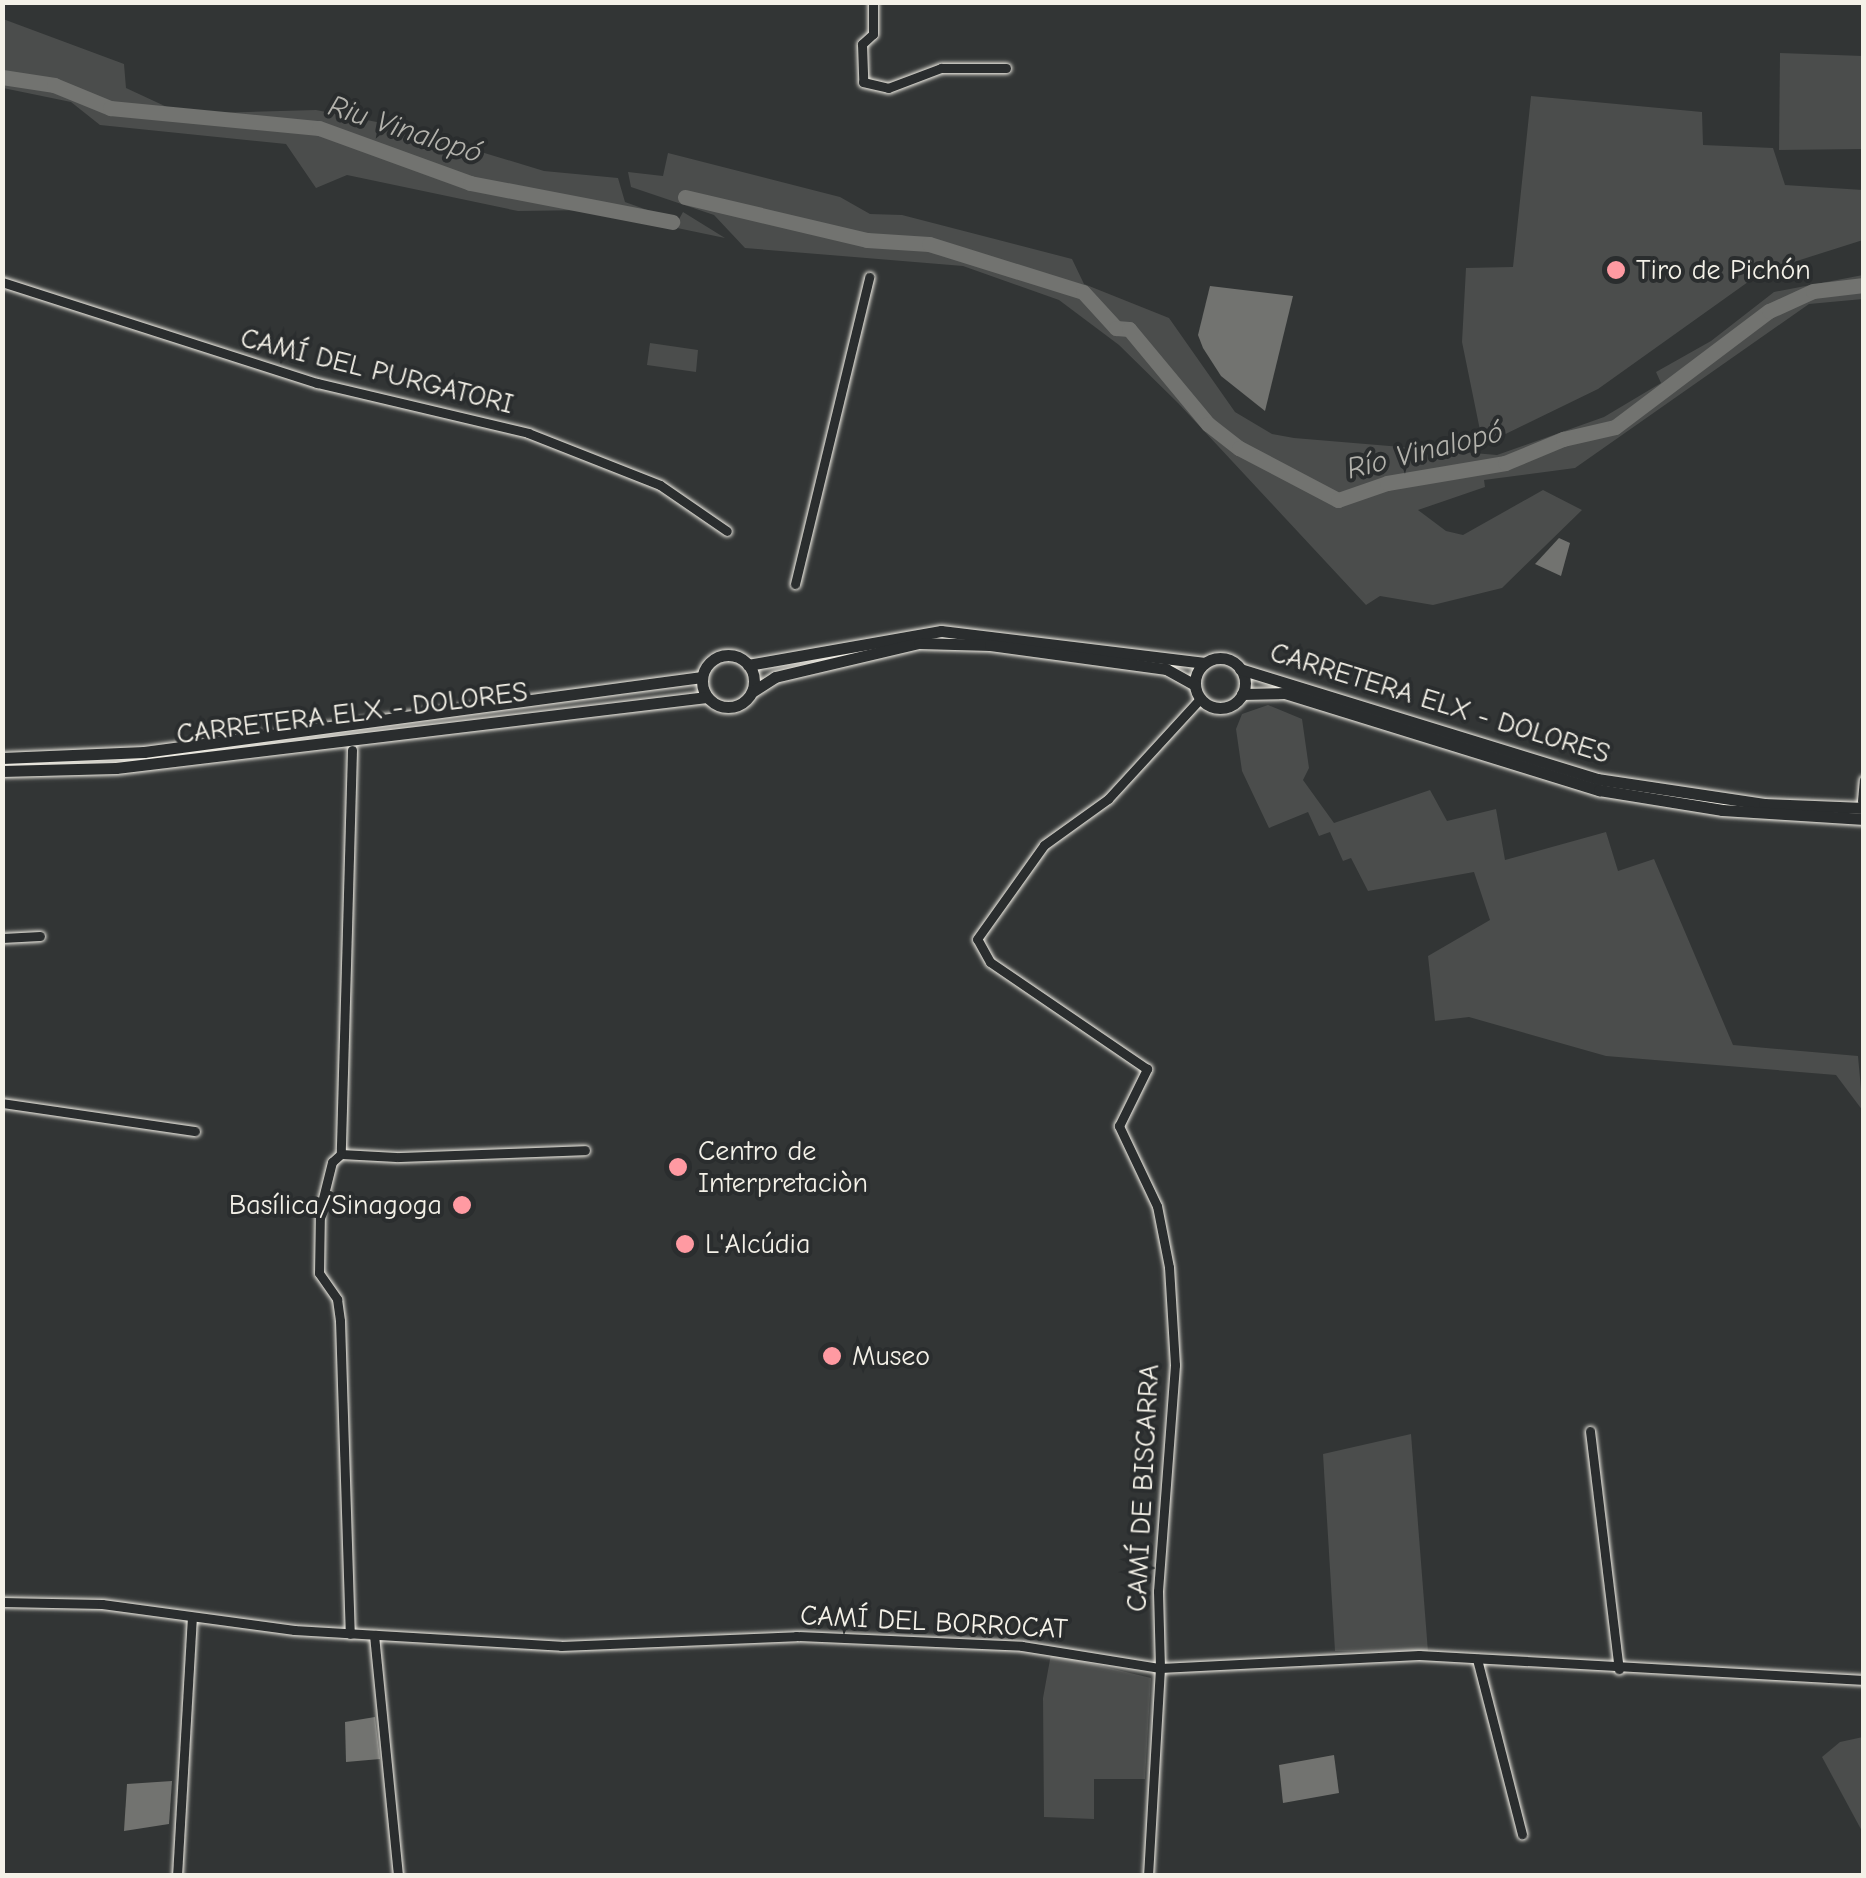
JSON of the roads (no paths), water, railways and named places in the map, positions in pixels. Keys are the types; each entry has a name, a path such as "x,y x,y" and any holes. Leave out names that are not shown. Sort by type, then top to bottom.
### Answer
{"main road":[{"path":"942,631 1205,662 1228,659 1240,668 1242,694 1225,708 1200,698 1194,686 1166,668 949,643 846,657 775,676 733,707 707,698 702,677 722,656 748,666 887,636 942,631"},
{"path":"1194,686 1205,662"},
{"path":"748,666 752,692"},
{"name":"CARRETERA ELX - DOLORES","path":"1240,668 1597,780 1764,804 1863,804"},
{"name":"CARRETERA ELX - DOLORES","path":"2,758 144,752 702,677"},
{"name":"CARRETERA ELX - DOLORES","path":"1242,694 1285,692 1600,790 1740,812 1864,819"},
{"name":"CARRETERA ELX - DOLORES","path":"2,770 116,768 707,698"}],"street":[{"path":"873,2 873,34 862,44 863,82 888,88 940,68 1006,68"},
{"path":"795,584 868,277"},
{"name":"CAMÍ DEL PURGATORI","path":"2,282 317,383 543,438 660,485 727,531"},
{"name":"CAMÍ DE BISCARRA","path":"1148,1876 1160,1668 1158,1591 1175,1364 1169,1266 1157,1206 1119,1126 1147,1069 990,962 977,939 1044,846 1108,799 1200,698"},
{"path":"341,1154 352,750"},
{"path":"1863,804 1864,780"},
{"path":"2,938 40,936"},
{"path":"2,1103 195,1130"},
{"path":"350,1634 340,1321 336,1299 319,1273 320,1210 332,1162 341,1154 397,1157 585,1150"},
{"path":"1590,1430 1619,1669"},
{"name":"CAMÍ DEL BORROCAT","path":"2,1602 102,1604 192,1619 350,1634 561,1646 796,1636 1022,1646 1160,1668 1419,1655 1864,1680"},
{"path":"177,1876 192,1619"},
{"path":"374,1635 398,1876"},
{"path":"1476,1659 1522,1834"}],"waterway":[{"name":"Riu Vinalopó","path":"2,77 54,85 110,108 319,128 470,183 672,222"},
{"name":"Río Vinalopó","path":"685,197 867,240 929,244 1083,292 1116,328 1129,329 1208,424 1239,448 1338,500 1387,483 1505,463 1563,439 1615,427 1769,311 1813,291 1864,285"}],"place":[{"name":"Tiro de Pichón","path":"1616,270"},
{"name":"Centro de Interpretaciòn","path":"678,1167"},
{"name":"Basílica/Sinagoga","path":"462,1205"},
{"name":"L'Alcúdia","path":"685,1244"},
{"name":"Museo","path":"832,1356"}]}
